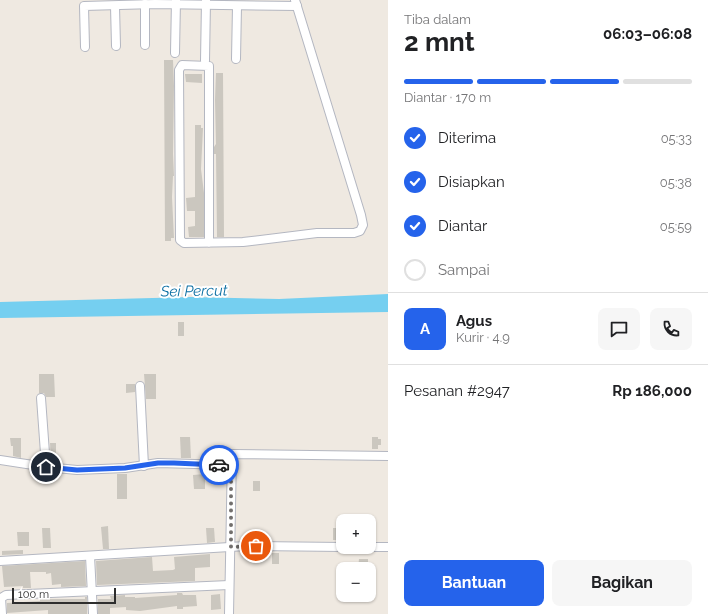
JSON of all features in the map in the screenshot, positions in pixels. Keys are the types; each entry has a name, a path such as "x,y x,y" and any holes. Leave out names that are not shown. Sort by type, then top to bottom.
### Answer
{"street":[{"path":"85,46 84,6 115,6 155,2 206,3 237,6 296,3 363,225 360,231 354,233 318,233 243,242 209,243 184,243 180,240 179,70 182,65 209,66 209,243"},
{"path":"175,53 176,2"},
{"path":"205,61 206,3"},
{"path":"145,4 145,45"},
{"path":"115,6 116,46"},
{"path":"236,59 237,6"},
{"path":"140,386 144,466"},
{"path":"41,398 46,467"},
{"path":"229,614 232,454 388,456"},
{"path":"0,460 77,470 125,468 174,463 231,465"},
{"path":"0,561 266,545 336,547"},
{"path":"376,547 388,547"},
{"path":"90,556 93,614"},
{"path":"2,614 1,598 6,595 229,585"}],"water":[{"name":"Sei Percut","path":"388,294 388,312 0,318 0,302 191,297 279,299"}],"building":[{"path":"164,60 173,60 174,176 172,197 174,238 171,238 171,241 165,241"},
{"path":"216,73 223,73 224,237 217,237 216,154 214,154 214,147 216,144"},
{"path":"185,74 202,74 202,83 186,82"},
{"path":"195,125 201,125 201,128 203,128 201,169 204,193 204,237 189,237 188,227 195,226 195,211 187,211 186,198 195,197"},
{"path":"178,322 184,322 184,336 178,336"},
{"path":"39,374 54,374 55,397 46,397 44,393 39,393"},
{"path":"144,374 156,374 156,399 146,399"},
{"path":"126,384 135,384 135,392 126,393"},
{"path":"180,437 190,437 191,458 181,458"},
{"path":"372,437 378,437 378,439 381,439 381,445 378,445 378,449 372,449"},
{"path":"10,438 21,438 21,458 13,456 13,446 11,446"},
{"path":"50,443 56,443 56,462 51,462"},
{"path":"117,474 127,474 127,499 117,499"},
{"path":"205,474 205,489 194,489 193,475"},
{"path":"253,481 260,481 260,491 253,491"},
{"path":"108,526 109,549 103,549 101,527"},
{"path":"42,528 50,528 51,548 43,548"},
{"path":"206,528 214,528 215,542 207,543"},
{"path":"333,528 336,528 336,540 333,540"},
{"path":"17,532 29,532 29,546 18,546"},
{"path":"23,550 23,554 2,555 2,551"},
{"path":"272,553 279,553 279,564 272,564"},
{"path":"210,554 210,567 195,568 195,581 97,585 96,561 152,557 153,571 173,570 175,569 174,557"},
{"path":"359,559 368,559 368,562 359,562"},
{"path":"85,561 86,586 61,587 61,584 52,585 51,573 46,574 46,572 30,572 31,588 23,588 23,586 4,587 2,566"},
{"path":"177,593 182,593 183,595 196,595 197,606 183,607 183,609 177,609 177,606 140,611 126,610 126,607 110,608 110,614 98,614 98,599 111,599 110,596 125,595 125,597 135,598 177,595"},
{"path":"220,594 221,609 211,610 211,595"},
{"path":"85,597 87,597 87,614 48,614 48,610 7,613 7,603 40,601 40,599 85,599"}],"way so far":[{"path":"219,465 231,465 231,547 256,546"}],"route":[{"path":"46,467 77,470 125,468 158,463 219,465"}]}
